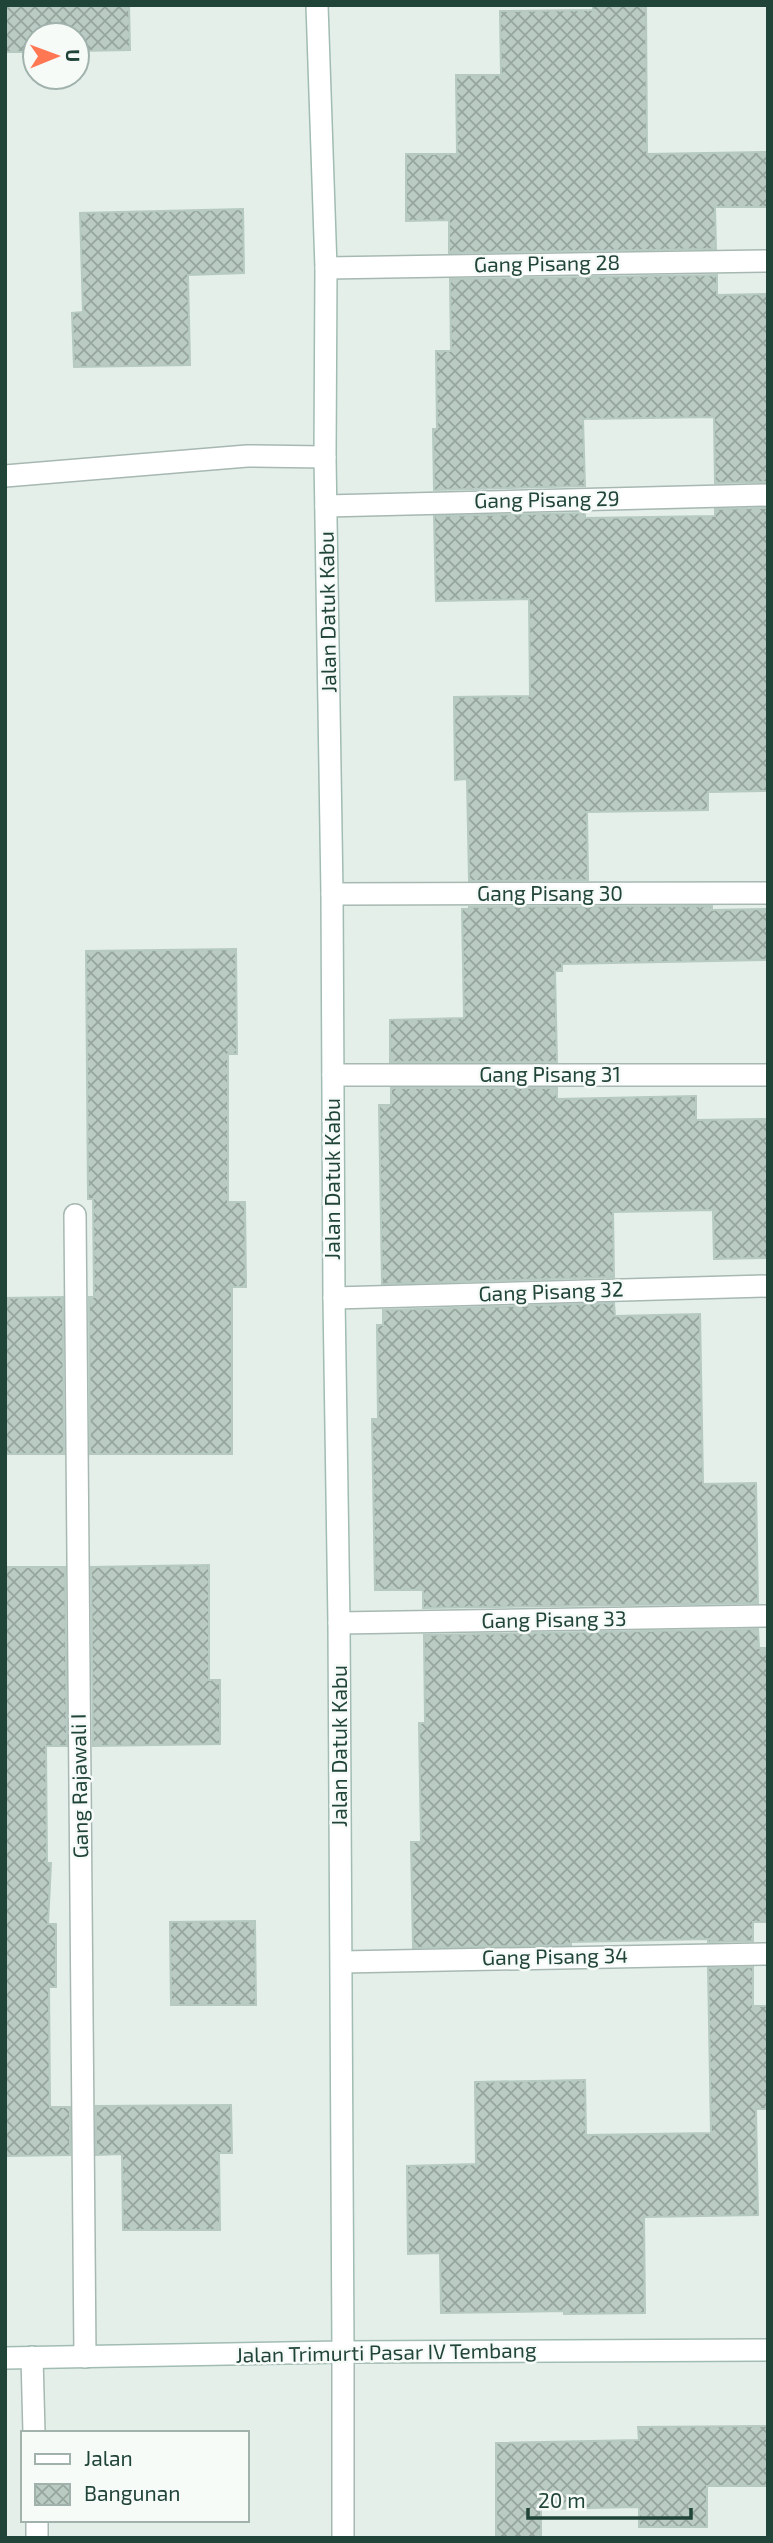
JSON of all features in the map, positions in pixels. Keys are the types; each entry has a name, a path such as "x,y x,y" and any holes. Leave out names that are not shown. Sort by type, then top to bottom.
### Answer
{"street":[{"name":"Jalan Datuk Kabu","path":"317,5 326,268 334,1298 340,1623 343,2538"},
{"name":"Gang Pisang 28","path":"326,268 768,261"},
{"path":"5,476 247,456 326,457"},
{"name":"Gang Pisang 29","path":"326,506 768,495"},
{"name":"Gang Pisang 30","path":"332,894 768,893"},
{"name":"Gang Pisang 31","path":"333,1075 768,1075"},
{"name":"Gang Rajawali I","path":"75,1215 85,2357"},
{"name":"Gang Pisang 32","path":"334,1298 768,1286"},
{"name":"Gang Pisang 33","path":"340,1623 768,1616"},
{"name":"Gang Pisang 34","path":"342,1962 768,1954"},
{"name":"Jalan Trimurti Pasar IV Tembang","path":"5,2358 343,2352 768,2350"},
{"path":"32,2357 34,2431"}],"building":[{"path":"5,5 129,5 130,50 91,51 91,21 21,21 21,52 5,52"},
{"path":"593,5 646,5 647,154 768,152 768,207 715,207 716,249 449,253 449,220 406,221 406,154 457,154 456,75 501,75 500,11 593,10"},
{"path":"243,209 244,273 188,275 190,365 74,367 72,313 83,312 80,213"},
{"path":"717,275 717,295 768,294 768,482 715,483 714,417 583,419 585,486 434,490 433,429 437,429 436,351 451,351 450,279"},
{"path":"768,508 768,791 708,792 708,810 587,812 588,880 469,881 467,779 455,780 454,697 530,696 529,599 436,601 434,516 585,513 585,518 715,516 715,509"},
{"path":"712,906 712,910 768,909 768,960 562,964 562,971 555,971 557,1062 390,1062 390,1020 464,1018 462,909"},
{"path":"236,949 237,1054 228,1054 228,1202 245,1202 246,1287 232,1287 232,1454 90,1454 89,1297 94,1297 93,1199 88,1199 86,951"},
{"path":"391,1088 557,1088 557,1099 696,1096 696,1120 768,1119 768,1258 714,1259 713,1210 613,1212 614,1277 382,1284 379,1105 391,1105"},
{"path":"63,1297 64,1454 5,1454 5,1298"},
{"path":"614,1303 615,1316 700,1314 703,1484 756,1483 758,1603 423,1608 423,1590 375,1590 372,1419 378,1419 377,1325 383,1325 383,1310"},
{"path":"209,1565 209,1680 220,1680 220,1744 93,1746 91,1567"},
{"path":"5,1567 65,1567 67,1746 46,1746 47,1863 51,1863 48,1924 56,1924 56,1987 49,1987 50,2107 70,2107 70,2155 5,2156"},
{"path":"758,1629 759,1648 768,1648 768,1922 753,1922 753,1941 708,1942 708,1939 413,1948 411,1842 421,1842 419,1723 425,1723 424,1635"},
{"path":"255,1921 256,2005 171,2005 170,1922"},
{"path":"753,1967 753,2006 768,2006 768,2109 756,2109 758,2215 644,2217 645,2313 441,2313 440,2253 408,2254 407,2166 476,2164 475,2082 585,2080 586,2135 711,2133 708,1968"},
{"path":"231,2105 232,2153 219,2153 220,2230 123,2230 122,2154 96,2155 96,2106"},
{"path":"768,2426 768,2486 707,2486 707,2527 639,2527 639,2507 541,2509 541,2538 496,2538 496,2443 639,2440 638,2427"}]}
